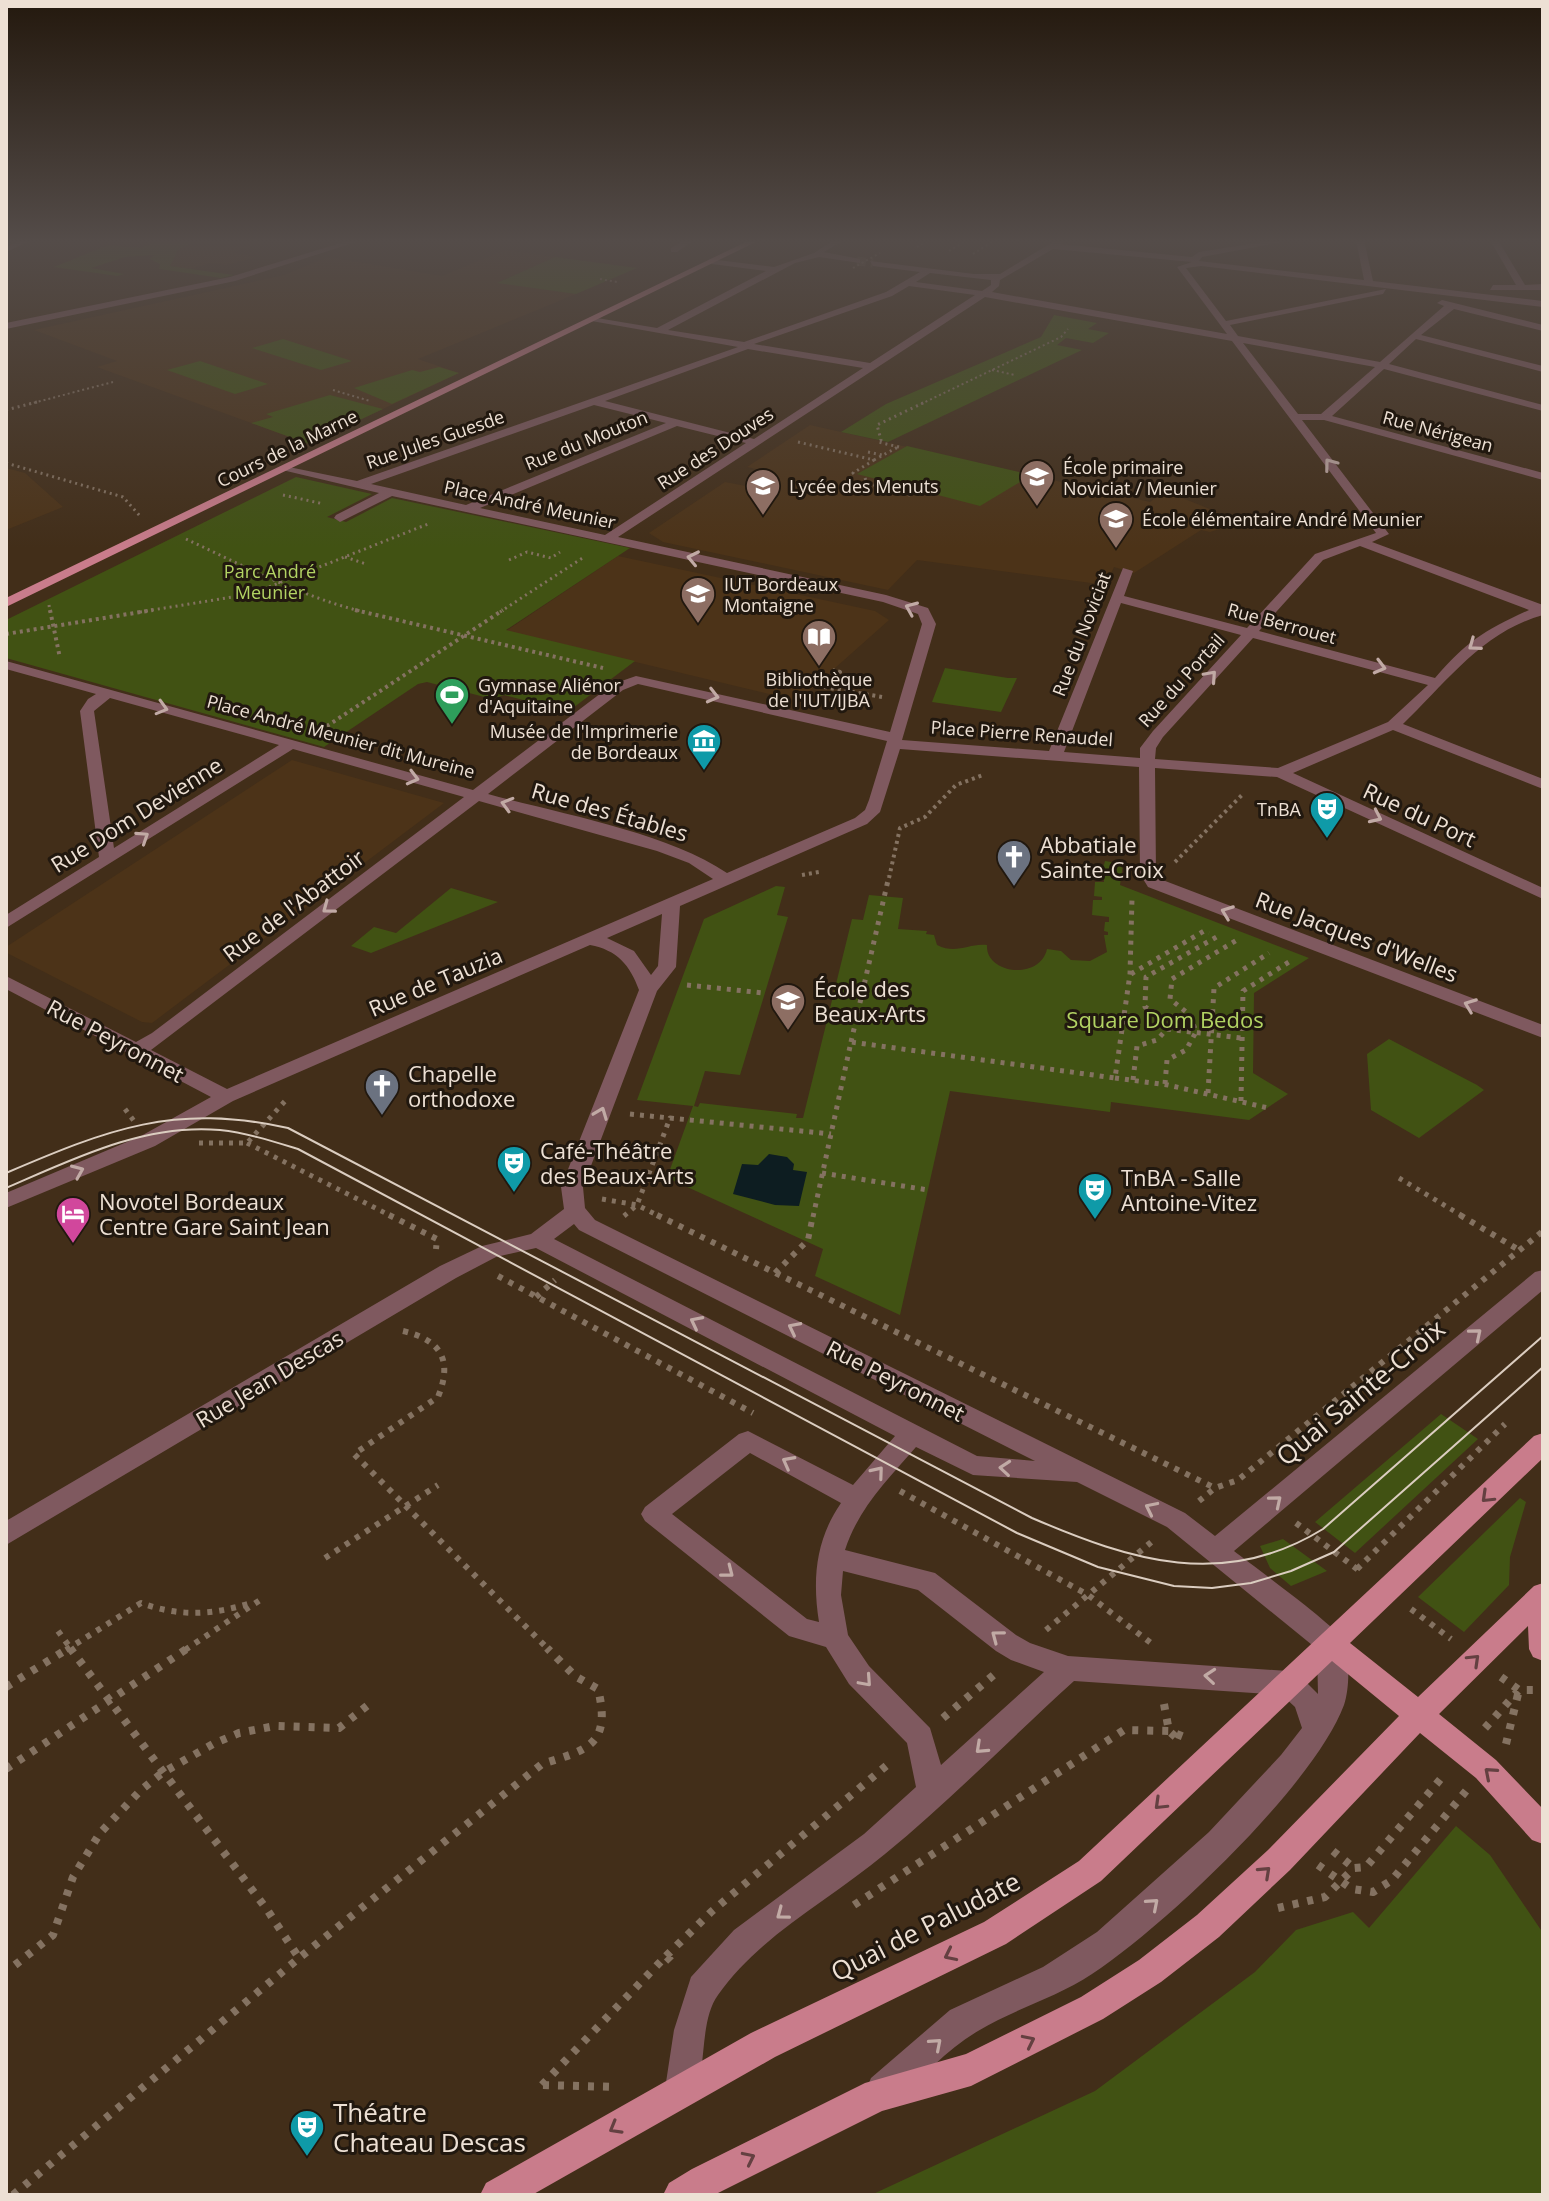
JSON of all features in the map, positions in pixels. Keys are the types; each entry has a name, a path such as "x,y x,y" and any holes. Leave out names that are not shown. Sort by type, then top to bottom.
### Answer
{"main road":[{"name":"Cours de la Marne","path":"6,603 544,343"},
{"path":"1543,1443 1330,1643 1504,1785 1543,1830"},
{"path":"1541,1596 1543,1649"},
{"path":"681,2195 877,2095 971,2069 1092,2008 1150,1971 1208,1926 1279,1860 1418,1715 1541,1596"},
{"name":"Quai de Paludate","path":"498,2195 763,2045 995,1933 1042,1904 1090,1871 1330,1643"}],"street":[{"path":"732,343 870,366"},
{"name":"Rue Jules Guesde","path":"355,486 752,343"},
{"name":"Rue des Douves","path":"607,539 906,343"},
{"path":"1238,343 1383,534 1360,542"},
{"path":"1256,343 1382,365 1543,408"},
{"path":"1324,417 1407,343"},
{"path":"1440,343 1543,369"},
{"path":"592,401 754,442"},
{"name":"Rue Nérigean","path":"1294,417 1324,417 1543,477"},
{"name":"Rue du Mouton","path":"466,509 675,423"},
{"name":"Place André Meunier","path":"284,469 910,605 928,618 929,624 895,740"},
{"path":"340,518 388,493"},
{"path":"1360,542 1542,610"},
{"name":"Rue du Portail","path":"1147,763 1148,748 1158,734 1319,557 1360,542"},
{"name":"Rue du Noviciat","path":"1055,756 1127,571"},
{"name":"Rue Berrouet","path":"1117,598 1438,683"},
{"path":"1280,773 1393,725 1438,683 1453,663 1480,640 1542,610"},
{"name":"Place André Meunier dit Mureine","path":"6,665 476,795 618,687 636,680"},
{"name":"Place Pierre Renaudel","path":"636,680 895,740 1017,753 1280,773"},
{"path":"107,857 87,711 93,702 109,693"},
{"path":"1393,725 1543,784"},
{"name":"Rue de Tauzia","path":"6,1201 160,1135 226,1097 861,821 872,812 895,740"},
{"name":"Rue Dom Devienne","path":"6,923 291,744"},
{"path":"1147,763 1148,874 1154,883"},
{"name":"Rue du Port","path":"1280,773 1543,894"},
{"name":"Rue des Étables","path":"476,795 663,847 695,859 727,881"},
{"name":"Rue de l'Abattoir","path":"136,1050 159,1037 476,795"},
{"path":"1524,885 1543,872"},
{"name":"Rue Jacques d'Welles","path":"1154,883 1233,922 1543,1032"},
{"path":"671,904 667,967 648,990 572,1187 571,1202 575,1212 538,1240 973,1465 1083,1475"},
{"path":"590,940 613,944 630,955 643,973 648,990"},
{"name":"Rue Peyronnet","path":"6,982 226,1097"},
{"name":"Rue Peyronnet","path":"575,1212 587,1225 1176,1520 1330,1643"},
{"name":"Rue Jean Descas","path":"6,1534 448,1272 490,1251 538,1240"},
{"name":"Quai Sainte-Croix","path":"1216,1551 1543,1278"},
{"path":"912,1434 857,1499 840,1525 830,1557 828,1595 835,1638 859,1675 920,1737 932,1792"},
{"path":"835,1638 799,1628 654,1514 748,1441 857,1499"},
{"path":"830,1557 926,1581 1021,1652 1068,1668 1288,1683 1307,1700 1317,1731"},
{"path":"877,2095 962,2022 1020,1996 1084,1961 1143,1913 1241,1820 1317,1731 1330,1704 1334,1674 1330,1643"},
{"path":"682,2089 690,2030 702,1988 745,1941 875,1844 1068,1668"}],"path":[{"path":"855,475 853,473 899,447 878,442 881,440 877,425 1049,343"},
{"path":"992,370 1015,375"},
{"path":"6,410 113,382"},
{"path":"333,390 374,402"},
{"path":"788,440 874,460"},
{"path":"868,452 883,456"},
{"path":"6,463 123,497 155,531"},
{"path":"865,478 867,483 913,496"},
{"path":"274,493 330,505 324,508"},
{"path":"113,501 123,497"},
{"path":"6,634 251,594 437,520"},
{"path":"183,538 338,606 615,671 636,680"},
{"path":"509,560 527,552 551,558 567,547 553,544"},
{"path":"315,734 591,553 581,550"},
{"path":"345,557 366,564"},
{"path":"49,604 61,662"},
{"path":"833,670 840,672 824,687 888,698"},
{"path":"775,1273 808,1240 900,828 925,817 956,785 1016,764 1017,753"},
{"path":"1115,1078 1130,974 1133,893 1154,883 1254,783 1280,773"},
{"path":"1130,974 1204,931 1209,933 1233,922"},
{"path":"1167,1029 1162,1016 1145,1007 1146,977 1233,922"},
{"path":"1165,1084 1167,1060 1186,1050 1196,1032 1190,1015 1170,999 1172,979 1246,935"},
{"path":"1208,1093 1214,988 1277,948"},
{"path":"1241,1101 1243,991 1294,959"},
{"path":"680,984 764,993"},
{"path":"1167,1029 1241,1038"},
{"path":"1133,1080 1137,1046 1157,1040 1167,1029"},
{"path":"851,1042 1165,1084 1268,1108"},
{"path":"831,1134 670,1118 637,1205 1215,1488 1238,1480 1543,1231"},
{"path":"247,1143 437,1239 435,1264 448,1272"},
{"path":"822,1173 928,1190"},
{"path":"1399,1178 1519,1250"},
{"path":"13,2195 299,1958 542,1764 585,1750 597,1732 602,1717 598,1689 575,1676 354,1454 438,1397 447,1377 442,1352 429,1340 398,1331"},
{"path":"1357,1569 1505,1424"},
{"path":"1238,1480 1387,1591"},
{"path":"325,1558 438,1485"},
{"path":"666,1956 711,1912 1088,1595"},
{"path":"6,1687 141,1603 170,1614 192,1615 213,1614 260,1600 6,1769"},
{"path":"58,1631 268,1911 299,1958"},
{"path":"1354,1868 1366,1867 1519,1690 1543,1690"},
{"path":"15,1965 53,1935 69,1886 105,1826 124,1806 164,1774 199,1751 262,1728 311,1725 339,1728 372,1702"}],"shaded area":[{"path":"68,343 458,343 418,359 459,373 309,444 97,367 117,361"},
{"name":"École primaire Noviciat / Meunier","path":"810,425 1150,502 1165,491 1242,522 1210,532 1201,530 1134,573 1114,567 1106,585 917,560 888,590 663,542 649,533 725,482 751,487 775,473 747,467"},
{"path":"6,468 25,473 63,507 6,530"},
{"name":"IUT Bordeaux Montaigne","path":"618,556 875,611 889,620 798,701 506,631"},
{"path":"292,760 444,803 152,1023 142,1022 7,953 6,947"},
{"path":"769,1154 787,1157 794,1164 793,1170 807,1172 799,1206 775,1205 733,1194 742,1164 758,1165"}],"green space":[{"path":"270,343 295,343 352,361 321,370 252,348"},
{"path":"1028,343 1060,343 1057,345 1082,350 888,442 841,432 886,404"},
{"path":"200,361 268,384 235,394 167,370"},
{"path":"439,367 459,373 392,404 354,388 412,370 420,372"},
{"path":"330,395 383,409 309,444 251,423 273,417 266,414"},
{"path":"907,446 1032,475 980,506 857,474"},
{"name":"Parc André Meunier","path":"296,477 372,494 327,517 346,522 392,498 630,548 506,630 635,661 565,714 562,710 504,695 492,699 427,682 418,684 324,747 6,658 6,620"},
{"path":"945,668 1017,678 1001,712 932,702"},
{"name":"Square Dom Bedos","path":"1105,861 1123,864 1120,885 1309,958 1254,993 1253,1073 1288,1094 1249,1120 1111,1102 1110,1112 950,1091 900,1315 815,1276 823,1249 674,1181 668,1175 693,1106 637,1100 704,919 776,886 785,887 777,915 788,917 740,1075 705,1071 694,1106 698,1107 700,1103 797,1114 796,1118 803,1118 852,919 863,920 869,895 903,898 898,929 927,931 926,934 934,935 937,945 944,948 987,945 989,955 1003,967 1014,970 1034,966 1047,949 1061,951 1071,960 1090,961 1107,952 1104,935 1108,932 1104,931 1109,917 1092,915 1093,900 1102,900 1102,897 1094,896 1095,882 1104,882 1104,879 1095,878 1096,864 1104,865"},
{"path":"451,888 498,902 371,953 351,946 374,927 396,933"},
{"path":"1389,1039 1484,1090 1419,1138 1371,1110 1367,1054"},
{"path":"1441,1414 1478,1439 1355,1553 1315,1522"},
{"path":"1520,1498 1526,1502 1510,1557 1509,1585 1464,1632 1418,1597"},
{"path":"1283,1539 1327,1571 1291,1586 1270,1568 1260,1546"},
{"path":"1456,1826 1490,1855 1543,1933 1543,2195 871,2195 1095,2091 1255,1972 1296,1930 1353,1912 1369,1928"}],"tram line":[{"path":"6,1173 77,1144 143,1125 210,1118 288,1128 1032,1518 1106,1546 1178,1562 1214,1564 1250,1559 1286,1548 1323,1529 1543,1336"},
{"path":"6,1188 110,1146 164,1132 220,1130 298,1149 1017,1533 1098,1567 1174,1586 1212,1588 1251,1583 1291,1571 1334,1552 1543,1367"}],"place":[{"name":"École primaire Noviciat / Meunier","path":"1037,508"},
{"name":"Lycée des Menuts","path":"763,517"},
{"name":"École élémentaire André Meunier","path":"1116,550"},
{"name":"IUT Bordeaux Montaigne","path":"698,625"},
{"name":"Bibliothèque de l'IUT/IJBA","path":"819,668"},
{"name":"Gymnase Aliénor d'Aquitaine","path":"452,726"},
{"name":"Musée de l'Imprimerie de Bordeaux","path":"704,772"},
{"name":"TnBA","path":"1327,840"},
{"name":"Abbatiale Sainte-Croix","path":"1014,888"},
{"name":"École des Beaux-Arts","path":"788,1032"},
{"name":"Chapelle orthodoxe","path":"382,1117"},
{"name":"Café-Théâtre des Beaux-Arts","path":"514,1194"},
{"name":"TnBA - Salle Antoine-Vitez","path":"1095,1221"},
{"name":"Novotel Bordeaux Centre Gare Saint Jean","path":"73,1245"},
{"name":"Théatre Chateau Descas","path":"307,2158"}]}
